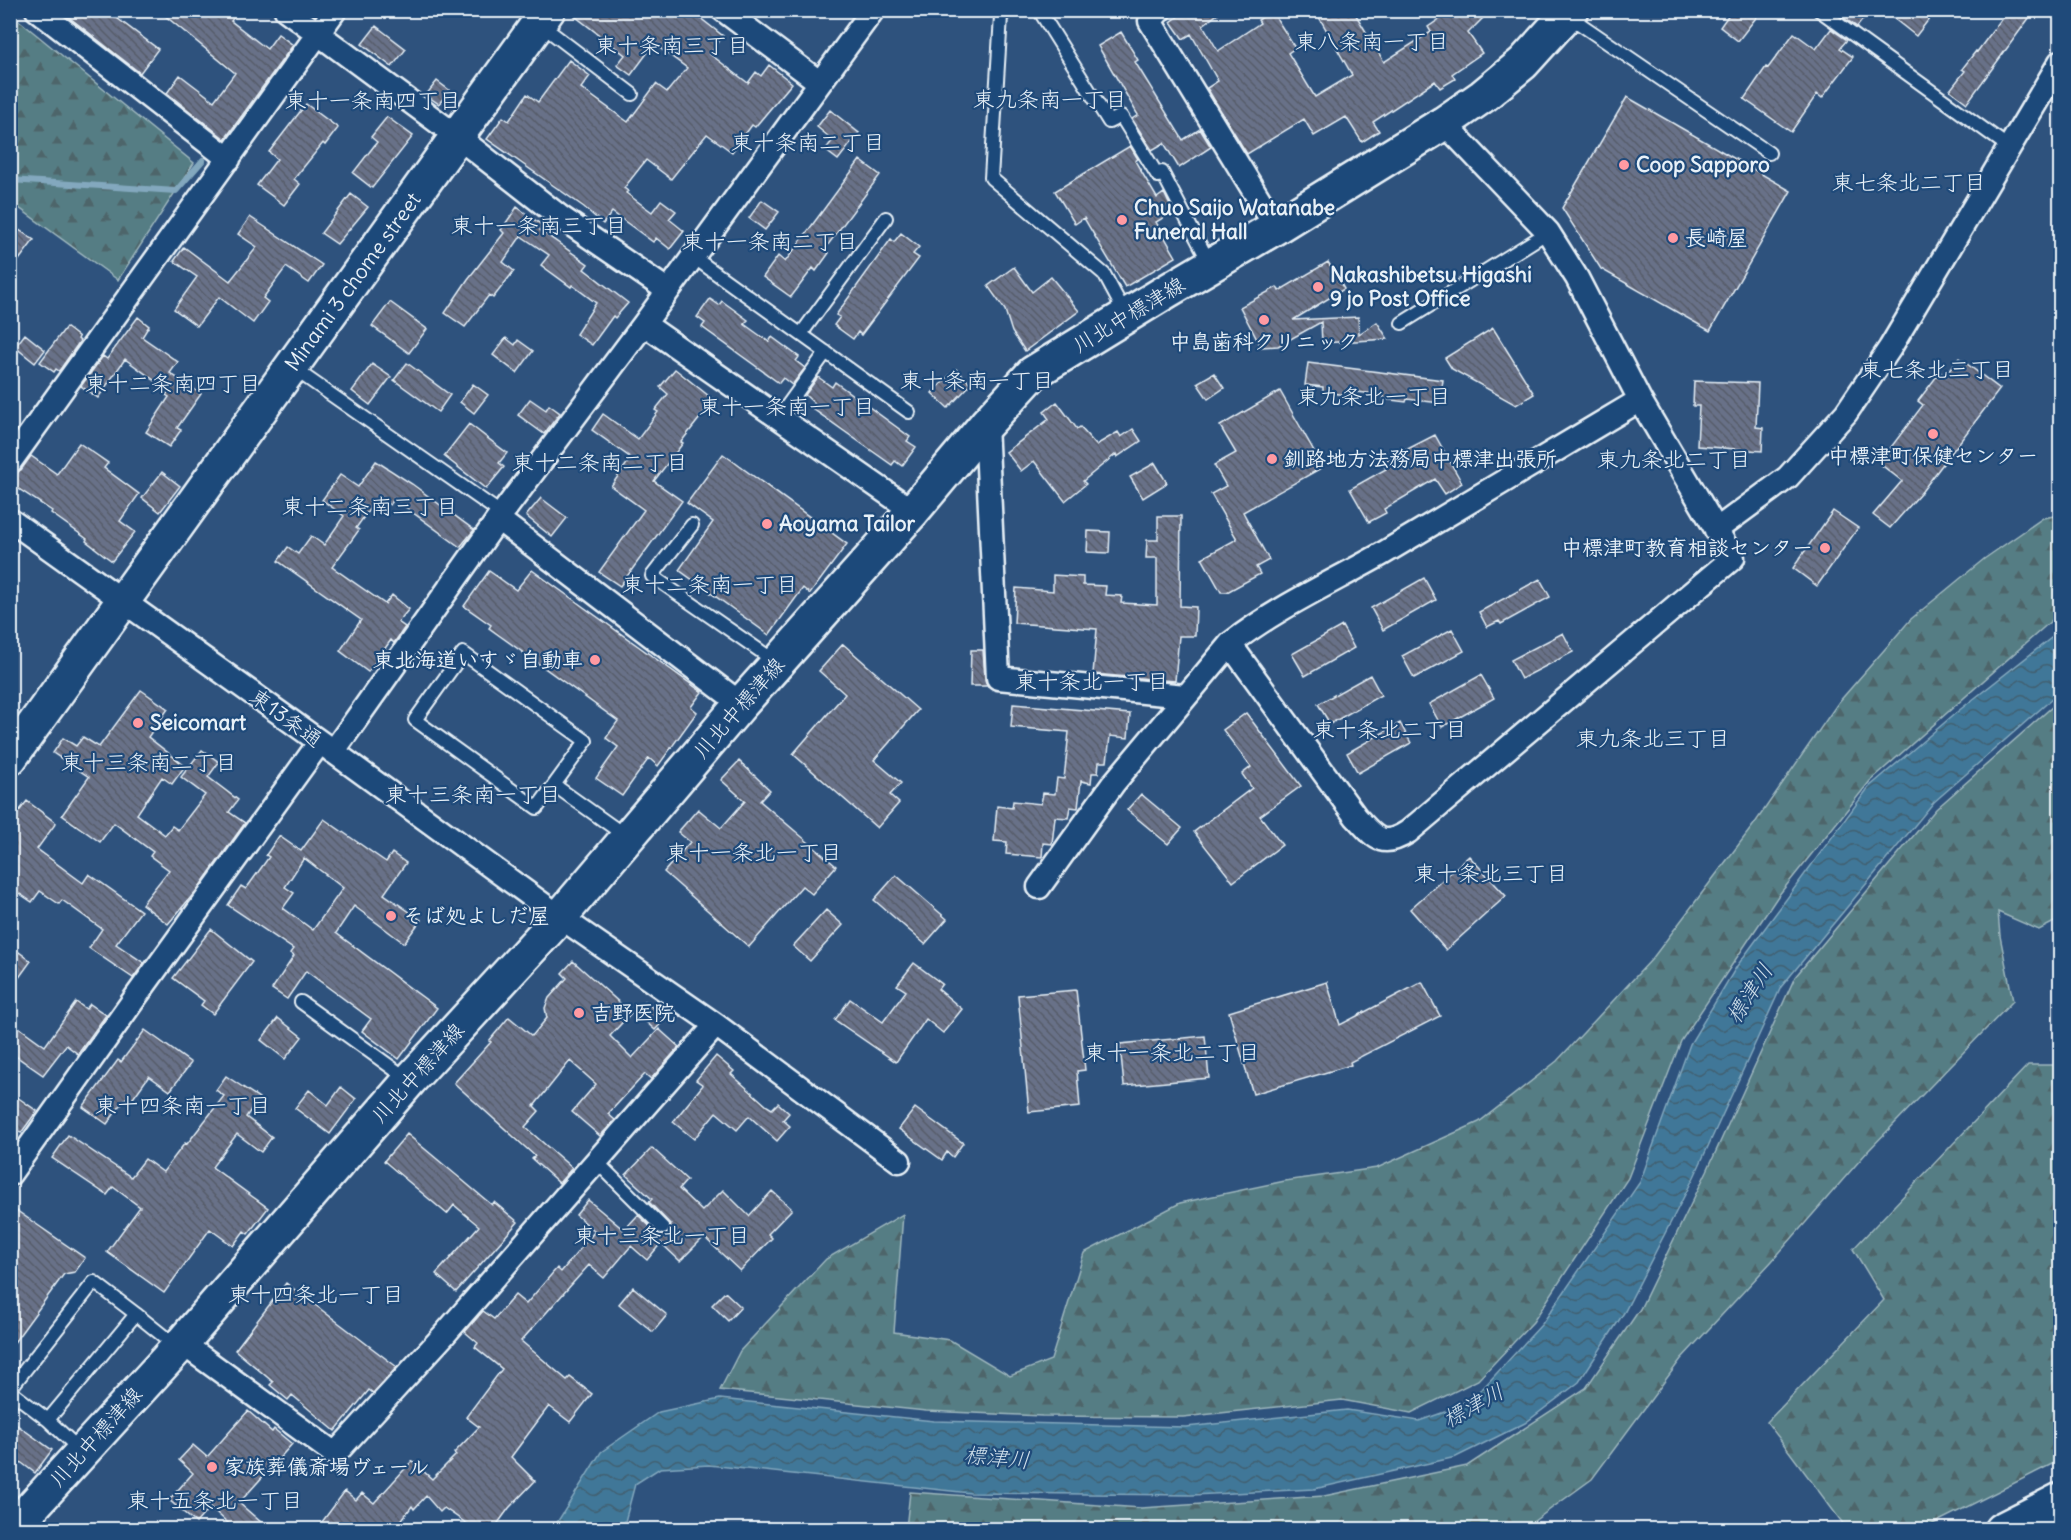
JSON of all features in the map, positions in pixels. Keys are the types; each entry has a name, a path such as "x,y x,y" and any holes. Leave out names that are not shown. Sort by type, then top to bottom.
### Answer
{"main road":[{"name":"川北中標津線","path":"11,1530 180,1345 410,1080 560,917 741,704 1033,373 1444,123 1483,96 1523,63 1569,13"},
{"name":"Minami 3 chome street","path":"10,758 124,603 544,17"},
{"path":"2001,1530 2061,1500"}],"street":[{"path":"37,10 229,159"},
{"path":"286,10 458,137 559,216 667,290"},
{"path":"10,462 335,10"},
{"path":"723,10 819,82"},
{"path":"10,1174 135,998 500,517 873,10"},
{"path":"1160,10 1150,21 1276,227"},
{"path":"1716,531 1788,477 1846,413 1890,348 2061,62"},
{"path":"1230,644 1356,817 1381,840 1394,841 1417,825 1733,558 1640,400 1577,278 1548,232 1444,123"},
{"path":"644,324 913,510"},
{"path":"1039,887 1113,784 1230,644 1269,618 1425,529 1640,400"},
{"path":"986,424 998,678 1185,696"},
{"path":"500,517 741,704"},
{"name":"東13条通","path":"10,520 560,917 716,1025 899,1161"},
{"path":"180,1345 335,1454 444,1335 716,1025"}],"lane":[{"path":"1009,10 1000,16 991,178 1104,274 1127,316"},
{"path":"1039,10 1109,122 1120,116 1158,176 1162,172 1211,266"},
{"path":"1819,10 2010,148"},
{"path":"1569,13 1769,153"},
{"path":"544,17 632,94"},
{"path":"801,334 886,218"},
{"path":"1402,323 1548,232"},
{"path":"692,256 909,412"},
{"path":"779,417 826,352"},
{"path":"292,368 500,517"},
{"path":"692,525 652,576 777,663"},
{"path":"463,653 586,741 554,785 537,808 415,720 463,653"},
{"path":"554,785 628,838"},
{"path":"301,1002 410,1080"},
{"path":"596,1161 663,1228"},
{"path":"82,1452 48,1420 10,1390 94,1282 180,1345"},
{"path":"48,1420 136,1314"}],"green space":[{"path":"11,14 194,163 118,280 11,202"},
{"path":"2060,515 2060,613 1870,781 1778,896 1681,1041 1628,1178 1533,1322 1478,1380 1411,1413 1342,1400 1183,1417 1042,1416 926,1411 720,1390 740,1351 826,1259 903,1214 894,1332 950,1340 1010,1376 1051,1360 1084,1253 1180,1203 1285,1181 1377,1168 1479,1122 1557,1061 1652,959 1755,823 1838,703 1911,619 1984,559 2043,518"},
{"path":"2060,700 2060,919 2039,930 1998,912 2000,936 2013,1001 1868,1151 1772,1261 1681,1359 1592,1479 1523,1529 906,1529 910,1492 1141,1508 1324,1496 1467,1466 1586,1388 1640,1309 1707,1171 1795,977 1936,809"},
{"path":"2028,1065 2060,1065 2060,1460 1923,1529 1847,1529 1767,1422 1884,1300 1853,1249"}],"water":[{"name":"標津川","path":"2060,631 2060,692 1934,802 1781,987 1694,1177 1625,1311 1579,1382 1525,1423 1456,1457 1314,1489 1192,1495 970,1493 709,1465 660,1468 635,1484 623,1529 553,1529 601,1452 659,1412 720,1399 934,1421 1186,1427 1347,1410 1419,1421 1456,1408 1484,1387 1542,1324 1640,1182 1690,1044 1737,966 1869,787 1957,712"}],"building":[{"path":"60,10 106,10 158,49 140,73"},
{"path":"158,10 239,10 231,21 267,49 278,34 293,45 225,139 167,93 180,75 214,101 235,73"},
{"path":"567,10 690,10 723,36 710,54 748,83 756,72 761,76 769,65 792,83 755,127 752,125 732,152 707,134 671,179 646,160 624,188 628,191 626,193 652,212 661,200 676,211 669,219 684,231 670,249 656,238 653,242 612,212 603,224 584,207 487,139 503,117 509,121 527,94 538,102 569,60 590,76 581,88 628,122 656,84 667,92 687,68 654,44 631,75 617,65 625,55"},
{"path":"1187,10 1223,10 1203,25 1218,51 1260,23 1258,20 1272,11 1295,48 1288,53 1315,97 1352,75 1315,10 1353,10 1384,62 1431,32 1428,27 1453,10 1491,10 1468,33 1482,53 1452,74 1455,79 1440,88 1435,81 1373,122 1379,131 1362,142 1346,117 1314,136 1304,119 1247,154 1207,88 1218,81 1191,34 1183,39 1171,22"},
{"path":"1732,10 1762,10 1738,41 1720,27"},
{"path":"1844,10 1870,10 1857,27 1840,15"},
{"path":"1883,10 1936,10 1916,36"},
{"path":"2008,10 2035,10 1967,103 1950,90 1965,71 1962,69"},
{"path":"376,26 406,49 392,67 362,44"},
{"path":"1831,29 1847,40 1840,48 1853,57 1822,98 1817,94 1791,132 1744,99 1794,33 1816,49"},
{"path":"1121,32 1138,60 1135,62 1183,140 1200,129 1211,147 1179,168 1164,143 1152,150 1132,119 1138,115 1098,46"},
{"path":"437,81 449,90 439,104 426,95"},
{"name":"長崎屋","path":"1627,97 1791,191 1710,331 1601,269 1562,208"},
{"path":"306,104 338,128 294,179 300,184 284,205 257,185 277,159 269,152"},
{"path":"830,110 859,133 838,160 825,150 833,140 817,127"},
{"path":"387,117 413,136 372,188 353,173 377,142 371,137"},
{"name":"Chuo Saijo Watanabe Funeral Hall","path":"1130,146 1138,159 1135,161 1157,198 1164,193 1173,212 1156,222 1176,257 1125,287 1084,218 1075,224 1055,191"},
{"path":"860,160 880,175 824,250 829,253 816,271 813,268 791,297 763,277 778,256 785,262"},
{"path":"351,194 368,207 337,244 321,233"},
{"path":"762,200 779,212 765,230 749,218"},
{"path":"517,207 543,226 540,230 588,264 584,269 628,303 615,318 613,316 592,345 576,334 596,303 541,265 549,255 521,236 503,262 514,271 493,298 489,295 465,327 445,313 504,233 501,230"},
{"path":"250,217 322,265 309,283 286,267 263,298 268,302 253,323 219,297 197,326 174,309 197,277 174,261 184,247 230,281 257,247 238,234"},
{"path":"10,224 34,240 10,272"},
{"path":"901,233 919,247 913,254 919,258 861,335 858,332 853,339 834,325 840,317 836,315 891,239 894,242"},
{"path":"1328,262 1344,289 1293,320 1358,317 1359,334 1377,322 1388,339 1322,343 1321,322 1278,346 1261,347 1240,307 1277,287 1279,291"},
{"path":"1014,267 1032,292 1051,277 1079,311 1025,351 1012,332 1005,310 988,286"},
{"path":"710,299 719,305 722,301 748,320 744,324 769,342 772,337 799,357 796,361 805,368 792,385 783,378 779,383 702,327 705,323 697,317"},
{"path":"390,302 427,329 409,353 372,326"},
{"path":"138,317 149,326 142,337 178,362 170,373 201,394 177,428 181,430 169,447 146,432 169,397 166,395 169,391 125,359 98,398 81,386 103,356 107,359"},
{"path":"66,327 79,337 80,341 59,371 56,369 54,372 40,362"},
{"path":"1493,328 1534,394 1516,405 1452,369 1445,358"},
{"path":"25,334 45,350 35,363 15,347"},
{"path":"506,338 515,345 518,340 533,351 517,373 493,355"},
{"name":"中標津町保健センター","path":"1959,358 2000,389 1920,494 1890,528 1873,515 1902,481 1879,463 1923,405 1918,401 1940,372 1945,376"},
{"path":"407,363 450,395 438,412 394,380"},
{"path":"1308,363 1443,380 1440,403 1407,399 1406,402 1384,399 1384,395 1348,391 1347,395 1323,392 1323,387 1305,385"},
{"path":"372,364 391,377 370,405 352,391"},
{"path":"675,369 714,400 654,481 682,501 620,586 599,572 644,510 611,486 631,458 592,430 603,414 638,439 658,412 655,410 668,394 660,387"},
{"path":"956,369 971,384 948,408 932,393"},
{"path":"1214,373 1224,388 1208,399 1197,383"},
{"path":"818,377 832,387 835,382 910,437 907,441 916,447 902,466 895,461 892,465 813,409 816,405 805,395"},
{"path":"1694,381 1758,383 1756,427 1763,428 1762,451 1697,446 1699,406 1693,406"},
{"path":"473,384 488,395 474,413 460,402"},
{"name":"釧路地方法務局中標津出張所","path":"1280,391 1323,467 1243,512 1269,560 1256,567 1260,574 1227,592 1221,592 1202,558 1237,539 1211,494 1226,486 1214,465 1236,453 1220,426"},
{"path":"530,399 546,410 549,405 560,413 544,434 518,415"},
{"path":"1057,402 1077,429 1080,427 1096,445 1118,432 1121,437 1133,429 1141,441 1117,457 1116,454 1083,481 1086,484 1065,501 1034,461 1021,471 1006,452 1049,419 1044,412"},
{"path":"469,424 507,453 499,463 504,467 486,489 444,456"},
{"path":"1435,435 1462,483 1445,494 1435,479 1384,509 1386,513 1369,522 1350,489 1386,469 1382,462"},
{"path":"79,443 108,463 104,468 139,494 120,521 135,532 112,561 86,541 87,539 51,513 52,511 10,483 10,475 21,470 31,456 57,474"},
{"path":"723,454 847,544 810,594 803,588 769,635 679,570 713,522 687,503"},
{"path":"376,461 412,484 474,530 460,547 394,499 390,505 378,497 356,528 359,530 332,567 385,604 392,595 409,609 398,622 405,627 394,643 391,640 368,672 340,651 361,620 278,561 288,547 298,554 311,536 324,545 344,516 322,500 340,475 358,487"},
{"path":"1155,463 1167,483 1143,498 1130,477"},
{"path":"162,472 180,486 160,512 142,498"},
{"path":"541,498 567,518 552,537 526,516"},
{"name":"中標津町教育相談センター","path":"1833,511 1858,528 1817,586 1793,568"},
{"path":"1158,516 1181,516 1180,606 1196,607 1195,636 1179,636 1175,681 1093,674 1097,629 1014,623 1016,588 1053,591 1053,575 1083,577 1083,585 1106,586 1105,595 1122,596 1121,603 1157,605 1157,558 1146,558 1147,540 1158,540"},
{"path":"1088,531 1110,532 1109,553 1087,552"},
{"name":"東北海道いすゞ自動車","path":"532,570 702,692 691,707 697,712 658,766 649,758 622,796 596,778 618,747 606,738 618,721 489,628 491,625 464,606 489,571 516,590"},
{"path":"1424,578 1436,600 1383,630 1371,608"},
{"path":"1540,579 1550,597 1501,624 1499,621 1487,627 1479,612"},
{"path":"1342,626 1354,648 1305,676 1292,654"},
{"path":"1452,629 1464,651 1414,678 1402,656"},
{"path":"1563,633 1573,652 1521,679 1511,660"},
{"path":"843,644 918,710 874,760 901,783 890,795 899,803 877,828 793,754 845,694 819,671"},
{"path":"971,650 983,650 987,686 970,686"},
{"path":"1370,675 1381,695 1330,724 1318,704"},
{"path":"1481,675 1494,698 1442,727 1429,704"},
{"path":"141,690 168,709 148,737 185,766 172,784 162,777 137,814 165,835 172,826 178,830 205,795 181,777 202,750 219,762 208,777 238,800 229,812 245,823 197,890 168,924 142,904 169,870 150,856 153,852 114,823 100,842 62,815 89,777 53,753 63,738 76,746 83,737 99,747"},
{"path":"1013,704 1130,714 1128,738 1110,736 1107,762 1099,762 1098,773 1092,773 1091,783 1081,781 1078,808 1070,807 1068,818 1055,817 1052,844 1043,843 1042,857 1006,854 1007,842 994,841 997,806 1012,808 1013,801 1041,804 1043,793 1055,794 1057,778 1064,779 1069,732 1011,727"},
{"path":"1246,713 1301,786 1260,816 1282,845 1233,882 1194,832 1252,788 1242,774 1251,767 1223,730"},
{"path":"1400,723 1411,743 1358,773 1347,753"},
{"path":"739,761 770,790 760,801 836,866 812,894 802,886 749,947 664,872 690,842 678,832 698,809 721,828 745,801 721,780"},
{"path":"1141,794 1182,828 1168,844 1127,810"},
{"path":"27,801 56,823 37,849 83,883 89,874 141,911 116,944 144,963 133,978 89,948 102,929 62,900 59,904 40,891 32,902 10,887 10,823"},
{"path":"324,819 386,862 392,853 406,863 384,894 421,920 404,943 354,906 336,933 437,1008 399,1059 362,1031 371,1019 306,971 287,999 272,989 294,956 290,953 293,949 228,905 241,886 246,889 269,857 266,855 279,836 301,851","holes":["304,858 343,888 313,930 283,908 294,893 285,887"]},
{"path":"1469,856 1506,896 1446,950 1410,909"},
{"path":"896,875 947,919 925,944 874,900"},
{"path":"826,910 843,925 810,961 793,946"},
{"path":"211,929 252,962 213,1014 201,1005 204,1001 173,978"},
{"path":"19,952 31,961 10,990 10,963"},
{"path":"573,961 631,1013 610,1036 632,1058 659,1029 679,1047 651,1079 645,1074 608,1114 615,1120 600,1136 572,1112 596,1084 570,1061 534,1106 539,1111 525,1127 572,1168 559,1183 532,1159 535,1156 454,1083 491,1042 489,1041 509,1017 532,1036 547,1018 545,1008 549,998 567,978 562,973"},
{"path":"914,963 942,984 938,989 962,1009 943,1033 926,1019 896,1062 835,1020 850,999 883,1022 906,991 897,985"},
{"path":"1327,982 1340,1025 1422,982 1440,1016 1350,1062 1351,1065 1253,1094 1229,1012"},
{"path":"1076,990 1085,1070 1077,1071 1080,1107 1029,1112 1018,995"},
{"path":"645,1001 665,1019 655,1030 635,1012"},
{"path":"76,1002 86,1009 90,1004 106,1015 78,1054 66,1045 43,1075 10,1052 10,1021 45,1046"},
{"path":"278,1018 302,1037 285,1059 261,1040"},
{"path":"145,1030 191,1063 170,1091 149,1076 131,1101 126,1098 107,1124 83,1107 118,1060 121,1062"},
{"path":"1205,1036 1209,1078 1124,1086 1120,1044"},
{"path":"716,1056 734,1071 731,1074 767,1106 772,1109 778,1103 789,1113 783,1120 790,1126 777,1141 749,1116 737,1130 716,1112 694,1139 673,1122 703,1085 696,1080"},
{"path":"226,1076 259,1098 246,1117 272,1137 261,1152 237,1134 212,1167 268,1208 248,1234 244,1231 233,1246 210,1229 164,1293 107,1252 140,1207 113,1187 107,1195 52,1158 68,1135 131,1177 145,1159 163,1172 224,1096 216,1090"},
{"path":"341,1087 356,1099 330,1134 295,1108 309,1090 328,1105"},
{"path":"17,1097 37,1111 21,1133 10,1125 10,1105"},
{"path":"915,1108 963,1143 953,1157 947,1152 942,1160 899,1129"},
{"path":"407,1134 492,1205 494,1202 518,1222 456,1292 436,1274 479,1226 454,1205 447,1214 384,1161"},
{"path":"652,1148 687,1180 679,1189 702,1211 723,1190 749,1216 772,1191 792,1209 768,1234 772,1238 740,1271 704,1237 680,1261 661,1243 647,1260 631,1246 604,1278 589,1265 521,1341 567,1380 570,1377 592,1394 570,1422 549,1406 511,1457 535,1481 509,1508 493,1530 476,1530 444,1508 440,1512 426,1496 414,1509 412,1506 394,1530 316,1530 345,1491 356,1500 362,1493 374,1503 412,1461 432,1479 456,1455 454,1453 479,1427 466,1417 502,1369 475,1347 478,1343 465,1332 483,1311 494,1319 515,1295 526,1304 557,1268 561,1272 595,1231 576,1215 588,1200 624,1230 638,1215 658,1234 665,1236 669,1233 671,1225 649,1202 652,1199 626,1175"},
{"path":"10,1206 85,1258 75,1272 64,1274 10,1348"},
{"path":"286,1283 397,1367 373,1393 369,1390 335,1431 292,1395 288,1400 270,1385 273,1382 235,1350"},
{"path":"633,1287 667,1315 653,1332 619,1304"},
{"path":"725,1292 741,1307 728,1321 712,1305"},
{"path":"248,1411 272,1432 274,1429 292,1444 239,1503 270,1530 236,1530 210,1507 196,1523 169,1500 193,1473 179,1460 193,1445 207,1457"},
{"path":"10,1420 52,1450 35,1473 10,1454"}],"waterway":[{"path":"10,180 176,191 203,160"}],"place":[{"name":"Coop Sapporo","path":"1624,165"},
{"name":"Chuo Saijo Watanabe Funeral Hall","path":"1122,220"},
{"name":"長崎屋","path":"1673,238"},
{"name":"Nakashibetsu Higashi 9 jo Post Office","path":"1318,287"},
{"name":"中島歯科クリニック","path":"1264,320"},
{"name":"中標津町保健センター","path":"1933,434"},
{"name":"釧路地方法務局中標津出張所","path":"1272,459"},
{"name":"Aoyama Tailor","path":"767,524"},
{"name":"中標津町教育相談センター","path":"1825,548"},
{"name":"東北海道いすゞ自動車","path":"595,660"},
{"name":"Seicomart","path":"138,723"},
{"name":"そば処よしだ屋","path":"391,916"},
{"name":"吉野医院","path":"579,1013"},
{"name":"家族葬儀斎場ヴェール","path":"212,1467"}],"district":[{"name":"東八条南一丁目","path":"1372,41"},
{"name":"東十条南三丁目","path":"672,45"},
{"name":"東九条南一丁目","path":"1050,99"},
{"name":"東十一条南四丁目","path":"373,100"},
{"name":"東十条南二丁目","path":"808,142"},
{"name":"東七条北二丁目","path":"1909,182"},
{"name":"東十一条南三丁目","path":"539,225"},
{"name":"東十一条南二丁目","path":"770,241"},
{"name":"東七条北三丁目","path":"1937,369"},
{"name":"東十条南一丁目","path":"977,380"},
{"name":"東十二条南四丁目","path":"173,383"},
{"name":"東九条北一丁目","path":"1374,396"},
{"name":"東十一条南一丁目","path":"787,406"},
{"name":"東九条北二丁目","path":"1674,459"},
{"name":"東十二条南二丁目","path":"600,462"},
{"name":"東十二条南三丁目","path":"370,506"},
{"name":"東十二条南一丁目","path":"710,584"},
{"name":"東十条北一丁目","path":"1092,681"},
{"name":"東十条北二丁目","path":"1390,729"},
{"name":"東九条北三丁目","path":"1653,738"},
{"name":"東十三条南二丁目","path":"149,762"},
{"name":"東十三条南一丁目","path":"473,794"},
{"name":"東十一条北一丁目","path":"754,852"},
{"name":"東十条北三丁目","path":"1491,873"},
{"name":"東十一条北二丁目","path":"1172,1052"},
{"name":"東十四条南一丁目","path":"183,1105"},
{"name":"東十三条北一丁目","path":"662,1235"},
{"name":"東十四条北一丁目","path":"316,1294"},
{"name":"東十五条北一丁目","path":"215,1500"}]}
